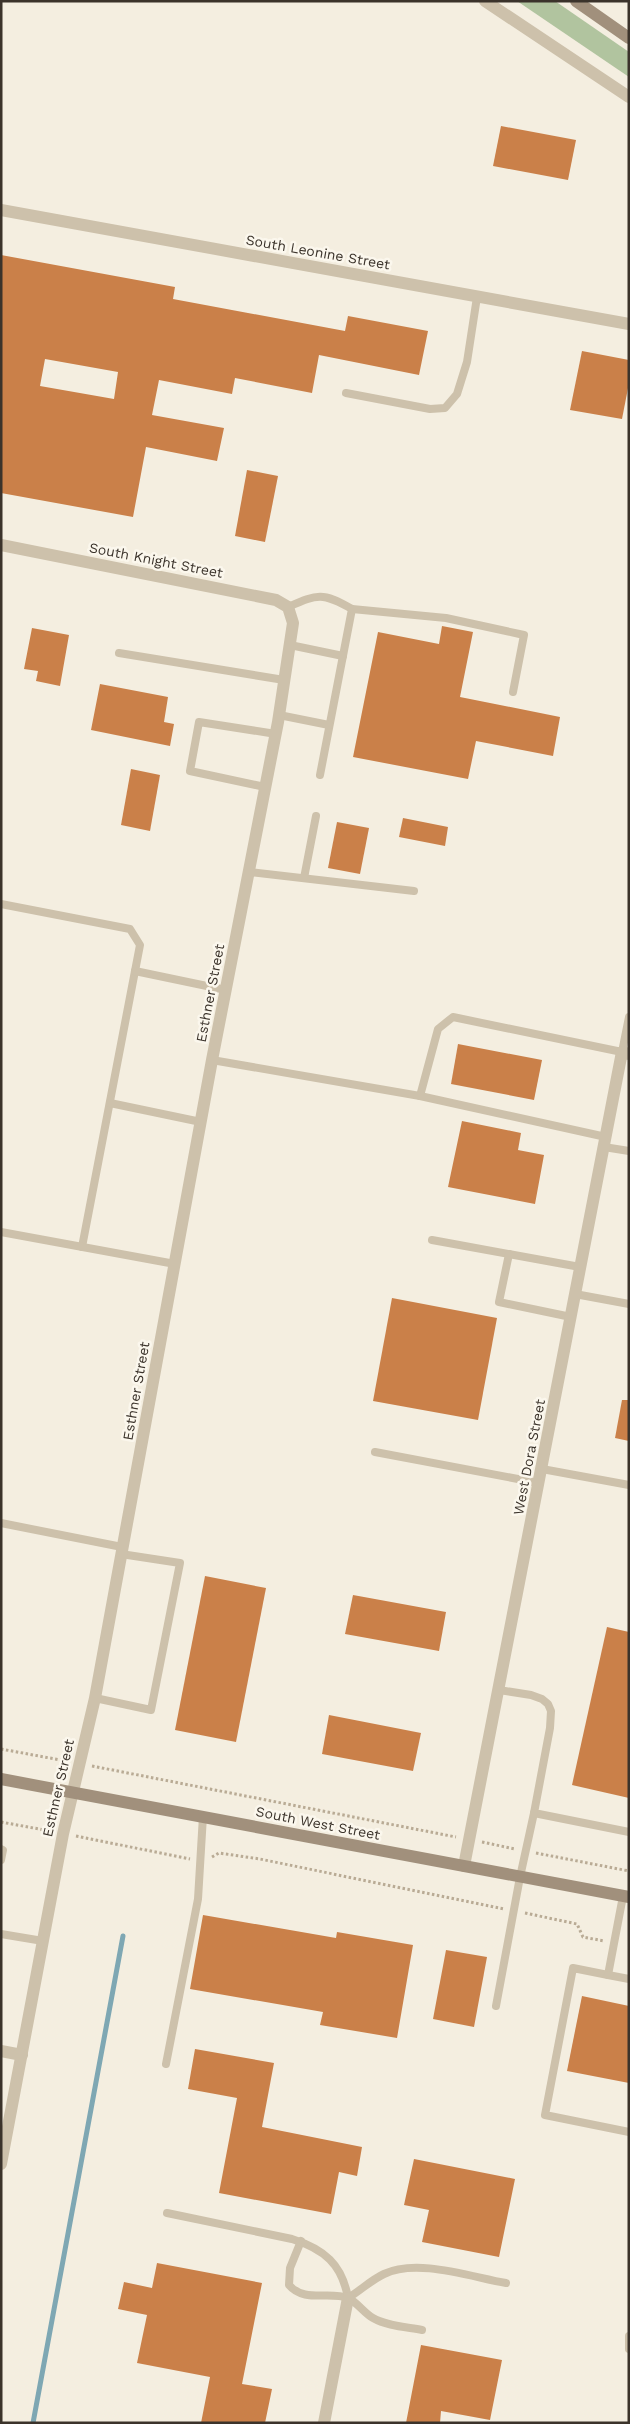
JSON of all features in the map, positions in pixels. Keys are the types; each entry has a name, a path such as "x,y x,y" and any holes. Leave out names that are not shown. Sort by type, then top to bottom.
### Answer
{"main road":[{"path":"576,1 629,38"},
{"name":"South West Street","path":"1,1779 71,1794 203,1816 626,1897"}],"street":[{"path":"485,1 629,97"},
{"name":"South Leonine Street","path":"1,210 629,324"},
{"name":"South Knight Street","path":"1,545 245,593 276,600 288,607"},
{"name":"Esthner Street","path":"1,2164 63,1834 94,1698 212,1060 276,734 294,623 288,607"},
{"name":"West Dora Street","path":"464,1866 580,1267 625,1053"},
{"path":"1,2051 22,2055"},
{"path":"324,2423 348,2298"}],"lane":[{"path":"346,393 430,409 444,408 457,394 467,362 477,296"},
{"path":"288,607 316,595 329,598 352,609 446,618 524,635 513,692"},
{"path":"320,775 352,609"},
{"path":"290,645 343,656"},
{"path":"120,653 284,680"},
{"path":"279,715 329,725"},
{"path":"265,787 190,772 199,722 276,734"},
{"path":"304,878 316,816"},
{"path":"249,872 414,891"},
{"path":"1,904 130,929 140,944 82,1247"},
{"path":"135,971 226,990"},
{"path":"420,1096 438,1029 453,1017 625,1053 629,1017"},
{"path":"212,1060 420,1096 605,1142 629,1151"},
{"path":"110,1103 201,1122"},
{"path":"1,1232 175,1264"},
{"path":"432,1240 580,1267"},
{"path":"508,1254 499,1302 571,1317"},
{"path":"575,1294 629,1304"},
{"path":"375,1452 539,1484"},
{"path":"542,1469 629,1485"},
{"path":"1,1523 180,1564 152,1710 94,1698"},
{"path":"496,2006 550,1728 551,1711 548,1704 542,1699 531,1695 499,1690"},
{"path":"534,1813 629,1832"},
{"path":"166,2064 198,1899 203,1816"},
{"path":"1,1849 3,1850 1,1860"},
{"path":"608,1975 626,1897"},
{"path":"1,1934 43,1941"},
{"path":"629,1979 573,1968 545,2115 629,2132"},
{"path":"167,2213 301,2241 324,2254 337,2268 345,2283 348,2298"},
{"path":"301,2241 290,2268 289,2285 293,2290 318,2296 348,2298 373,2318 388,2324 422,2330"},
{"path":"348,2298 384,2274 406,2268 433,2269 506,2283"},
{"path":"629,2336 629,2349"}],"path":[{"path":"1,1749 629,1871"},
{"path":"1,1822 205,1862 219,1853 513,1911 577,1924 583,1937 614,1943"}],"green space":[{"path":"517,1 555,1 629,52 629,77"}],"building":[{"path":"501,126 576,140 568,180 493,166"},
{"path":"1,255 175,287 173,299 345,331 348,316 428,331 419,375 319,355 312,393 235,378 232,394 159,380 152,415 224,428 217,461 146,447 133,517 1,493","holes":["45,359 118,372 114,399 40,386"]},
{"path":"582,351 629,360 629,383 622,419 570,410"},
{"path":"247,470 278,476 265,542 235,536"},
{"path":"442,626 473,632 460,697 560,717 553,756 476,741 468,779 353,757 378,632 439,644"},
{"path":"32,628 69,635 60,686 36,681 38,671 24,669"},
{"path":"100,684 168,697 164,722 174,724 170,746 91,730"},
{"path":"131,769 160,775 150,831 121,825"},
{"path":"403,818 448,827 445,846 399,837"},
{"path":"337,822 369,828 360,874 328,868"},
{"path":"458,1044 542,1060 534,1100 451,1084"},
{"path":"462,1121 521,1133 518,1150 544,1155 535,1204 448,1187"},
{"path":"392,1298 497,1318 478,1420 373,1401"},
{"path":"622,1400 629,1400 629,1441 615,1438"},
{"path":"205,1576 266,1588 236,1742 175,1730"},
{"path":"353,1595 446,1612 439,1651 345,1634"},
{"path":"607,1627 629,1632 629,1798 572,1785"},
{"path":"329,1715 421,1733 413,1771 322,1754"},
{"path":"203,1915 336,1938 337,1932 413,1945 397,2038 320,2025 323,2012 190,1989"},
{"path":"446,1950 487,1957 474,2027 433,2019"},
{"path":"582,1996 629,2006 629,2083 567,2071"},
{"path":"195,2049 274,2063 262,2127 362,2147 357,2176 339,2172 331,2214 219,2193 237,2098 188,2089"},
{"path":"414,2159 515,2179 499,2257 422,2242 429,2210 404,2205"},
{"path":"157,2263 262,2283 242,2384 272,2389 265,2423 201,2423 210,2377 137,2363 147,2315 118,2309 124,2282 152,2288"},
{"path":"421,2345 502,2360 490,2420 441,2411 440,2423 406,2423"}],"waterway":[{"path":"33,2423 123,1936"}]}
